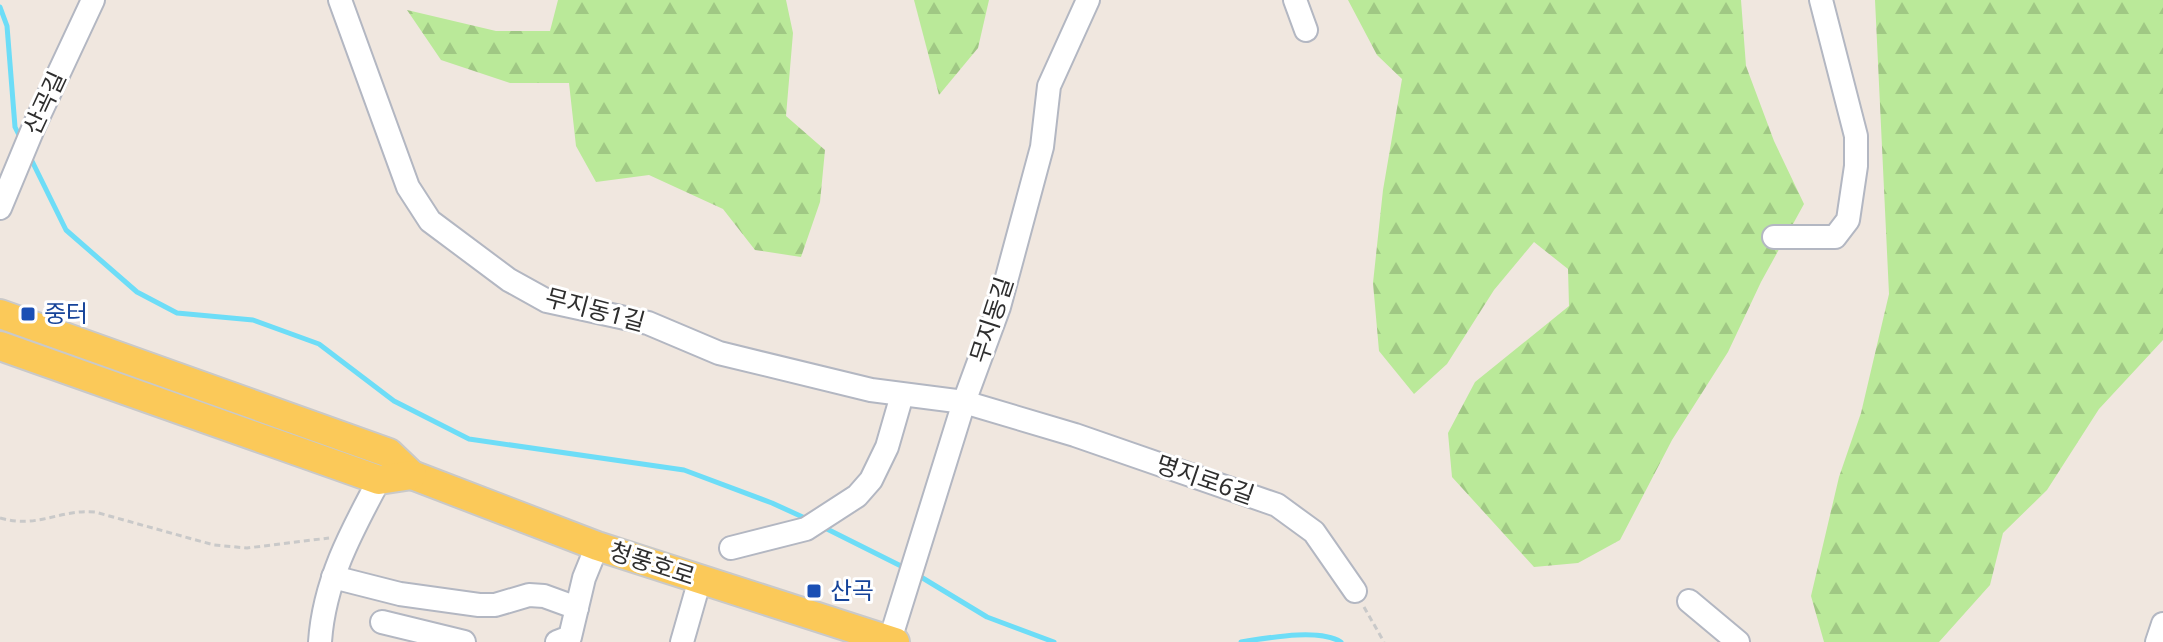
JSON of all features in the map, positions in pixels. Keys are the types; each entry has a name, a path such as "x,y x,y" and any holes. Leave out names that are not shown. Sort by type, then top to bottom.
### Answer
{"main road":[{"name":"청풍호로","path":"0,314 389,453 412,475 597,546 893,641"},
{"name":"청풍호로","path":"0,346 379,480 412,475"}],"street":[{"name":"산곡길","path":"0,208 93,0"},
{"name":"무지동1길","path":"340,0 408,187 430,221 509,280 547,301 648,323 719,353 871,390 964,402"},
{"name":"무지동길","path":"893,641 913,558 999,307 1042,147 1049,86 1088,0"},
{"path":"1295,0 1306,30"},
{"path":"1774,237 1835,237 1848,220 1856,166 1856,136 1821,0"},
{"path":"731,548 815,523 857,496 871,480 887,447 902,395"},
{"name":"명지로6길","path":"964,402 1075,435 1277,505 1314,532 1355,591"},
{"path":"320,642 323,611 333,577 349,536 379,480"},
{"path":"557,642 570,637 575,625 584,578 597,546"},
{"path":"333,577 400,594 479,605 495,605 529,595 544,596 577,608"},
{"path":"682,642 700,579"},
{"path":"1689,601 1738,642"},
{"path":"382,622 464,642"},
{"path":"2157,642 2163,624"}],"path":[{"path":"0,518 14,522 42,522 78,511 95,512 214,545 247,548 349,536"},
{"path":"1355,591 1384,642"}],"green space":[{"path":"558,0 786,0 793,33 786,116 825,150 820,202 801,257 755,250 723,209 649,175 596,182 576,146 569,83 510,83 441,60 407,10 496,31 550,31"},
{"path":"914,0 989,0 978,48 939,95"},
{"path":"1348,0 1741,0 1746,66 1774,141 1804,204 1761,282 1728,352 1672,440 1620,540 1578,563 1534,567 1452,477 1448,433 1475,382 1569,306 1568,269 1534,242 1494,290 1447,364 1414,394 1379,351 1373,283 1383,190 1402,79 1377,55"},
{"path":"1875,0 2163,0 2163,340 2099,409 2047,490 2003,533 1990,585 1939,642 1824,642 1811,596 1839,477 1861,413 1889,294"}],"waterway":[{"path":"0,7 7,26 15,127 21,139"},
{"path":"29,155 66,230 137,292 177,313 253,320 319,344 394,401 469,439 684,470 807,519"},
{"path":"823,527 907,569"},
{"path":"916,574 987,617 1054,642"},
{"path":"1241,642 1307,635 1341,642"}],"place":[{"name":"중터","path":"28,314"},
{"name":"산곡","path":"814,591"}]}
